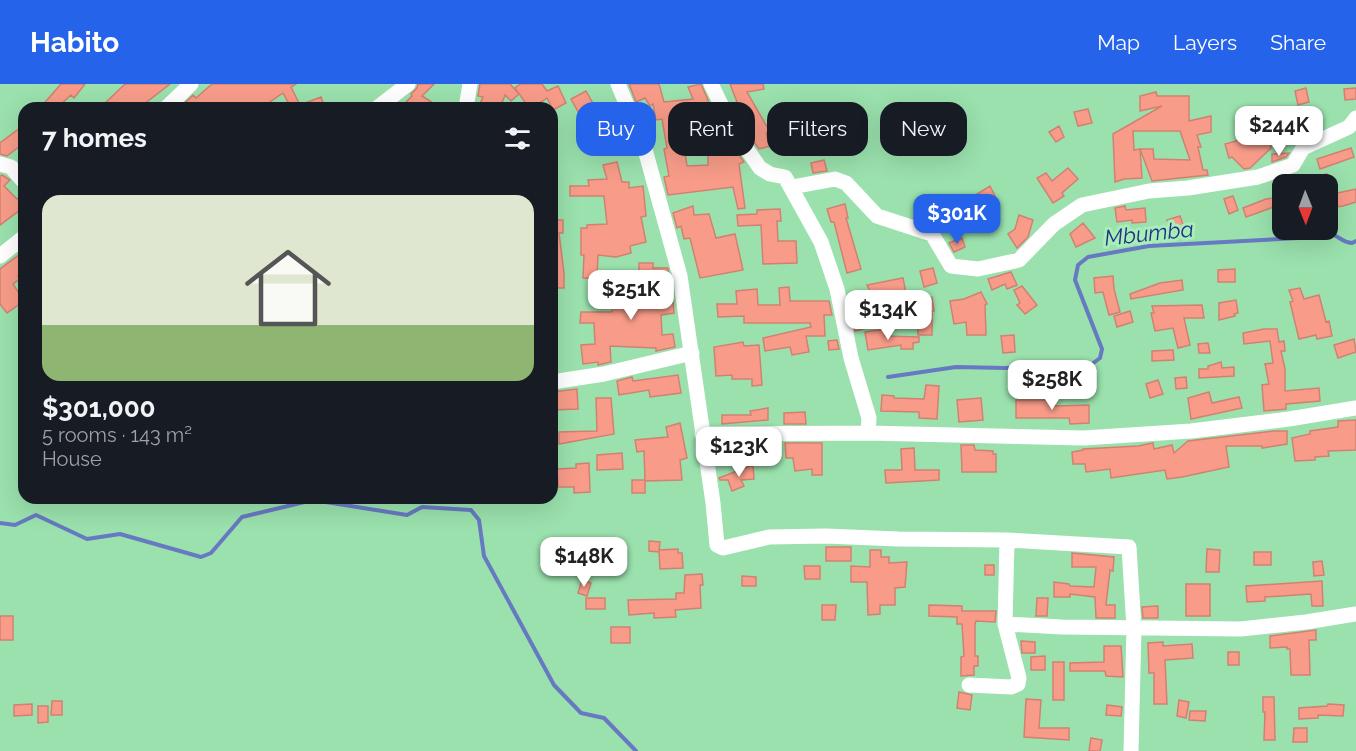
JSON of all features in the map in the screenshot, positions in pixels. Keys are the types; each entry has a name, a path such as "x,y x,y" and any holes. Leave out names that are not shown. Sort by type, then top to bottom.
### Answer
{"street":[{"path":"172,102 191,84"},
{"path":"385,102 408,84"},
{"path":"467,102 470,84"},
{"path":"618,84 644,146 680,276 717,545 723,548 769,537 826,536 1007,540 1129,547 1134,628 1131,751"},
{"path":"711,84 734,131 760,168 770,174 785,177 821,242 837,289 851,358 868,418 868,433"},
{"path":"792,187 835,178 846,183 877,216 932,234 951,266 978,269 1019,260 1054,224 1082,204 1137,193 1188,188 1266,174 1293,165 1303,148 1349,127 1356,118"},
{"path":"0,164 11,167 18,175"},
{"path":"0,256 18,242"},
{"path":"558,381 604,374 692,353"},
{"path":"702,434 868,433 1084,438 1191,431 1356,408"},
{"path":"969,685 1011,687 1018,684 1019,678 1005,624 1007,540"},
{"path":"1005,624 1241,629 1356,614"}],"building":[{"path":"61,84 85,84 74,98 71,95 63,102 45,102"},
{"path":"125,84 170,84 147,102 106,102"},
{"path":"212,84 296,84 291,87 298,102 288,102 283,93 270,102 186,102 193,95 196,98"},
{"path":"418,84 434,84 422,96 432,102 406,102"},
{"path":"480,84 510,84 519,94 511,101 505,95 502,102 481,102 483,97 478,96"},
{"path":"520,84 542,84 547,91 558,86 566,103 558,107 558,102 549,102 547,98 541,102 525,102 515,88"},
{"path":"629,84 659,84 664,102 693,99 688,87 701,84 708,102 668,102 668,156 686,156 687,166 708,165 708,156 740,156 744,162 739,164 745,208 738,209 733,187 668,195 664,177 669,176 664,149 667,148 662,119 656,120 656,102 648,102 645,98 636,102"},
{"path":"730,84 763,84 764,89 747,92 753,102 737,102"},
{"path":"1306,88 1309,102 1298,105 1295,91"},
{"path":"1356,88 1356,99 1345,100 1344,89"},
{"path":"586,91 592,102 576,102 576,108 571,99"},
{"path":"1156,92 1157,96 1189,96 1189,121 1211,116 1211,132 1197,135 1201,147 1198,147 1203,170 1207,170 1208,175 1152,181 1140,149 1142,178 1115,182 1113,134 1162,106 1140,111 1140,96","holes":["1133,131 1180,131 1190,160 1154,159 1153,149 1134,150"]},
{"path":"321,97 323,102 308,102"},
{"path":"755,106 767,127 767,147 759,149 755,143"},
{"path":"1088,109 1092,123 1078,126 1074,112"},
{"path":"1059,126 1064,137 1056,142 1049,132"},
{"path":"1267,129 1271,148 1250,168 1244,169 1232,157 1229,158 1225,144 1247,138 1246,134"},
{"path":"18,130 18,148 7,156 0,154 0,143"},
{"path":"1351,148 1354,157 1320,169 1317,159"},
{"path":"1289,153 1286,157 1272,162 1272,154"},
{"path":"824,160 827,171 813,173 811,163"},
{"path":"617,162 622,182 629,182 629,188 643,186 646,216 641,217 646,242 630,246 631,253 616,257 598,255 597,279 583,278 584,255 581,255 581,228 587,228 587,225 607,224 604,196 570,196 570,186 589,186 588,180 607,179 603,165"},
{"path":"1068,168 1078,179 1062,193 1064,196 1053,203 1037,178 1046,173 1052,181"},
{"path":"0,176 10,180 4,186 18,198 18,212 0,225"},
{"path":"990,186 995,196 983,203 977,194"},
{"path":"1356,189 1356,202 1338,207 1338,193"},
{"path":"1233,196 1238,210 1229,214 1224,199"},
{"path":"1272,198 1272,208 1246,217 1243,208"},
{"path":"845,204 848,218 846,218 861,269 847,273 834,222 831,222 827,209"},
{"path":"693,206 694,215 709,214 716,238 735,234 743,270 700,278 690,238 684,239 681,226 677,228 673,213"},
{"path":"1125,206 1126,210 1145,208 1146,222 1132,223 1132,220 1117,222 1115,208"},
{"path":"780,209 781,221 777,221 778,241 796,241 797,263 763,264 761,225 738,226 737,215 757,214 757,210"},
{"path":"1019,215 1033,220 1028,237 1017,248 1008,234 1015,229"},
{"path":"1180,216 1184,227 1171,232 1167,220"},
{"path":"558,220 563,220 563,233 559,233 564,288 558,288"},
{"path":"1083,223 1095,238 1076,247 1070,234"},
{"path":"962,238 965,247 954,252 949,243"},
{"path":"18,256 18,280 13,284 18,292 18,305 7,313 0,304 0,269"},
{"path":"639,263 653,263 653,268 668,268 668,278 657,278 657,303 673,302 674,313 661,315 662,335 673,334 675,347 656,351 656,348 610,346 611,362 598,365 598,362 583,364 581,345 595,344 594,323 580,323 581,312 612,312 613,302 632,303 632,299 641,299"},
{"path":"933,268 937,283 924,287 920,271"},
{"path":"1235,269 1235,282 1218,282 1218,270"},
{"path":"1011,272 1017,285 1007,289 1005,284 992,290 988,279"},
{"path":"1113,276 1120,312 1109,315 1103,292 1095,293 1094,278"},
{"path":"903,278 908,303 876,305 867,285"},
{"path":"1182,280 1183,290 1131,299 1130,294 1160,283"},
{"path":"1022,286 1037,305 1025,314 1017,305 1020,303 1014,290"},
{"path":"789,287 790,301 829,301 832,315 824,315 825,336 806,336 809,352 792,355 790,347 765,351 763,338 811,327 810,323 744,323 744,316 718,317 717,304 737,304 736,291 757,289 758,305 780,305 779,288"},
{"path":"1300,288 1304,299 1319,295 1332,336 1317,339 1316,335 1299,339 1289,290"},
{"path":"981,292 987,304 985,305 986,335 967,335 966,322 954,324 950,301 964,299"},
{"path":"932,297 934,311 932,311 932,335 918,335 914,300"},
{"path":"1236,300 1238,313 1219,320 1219,303"},
{"path":"1202,305 1204,318 1184,318 1190,345 1178,348 1173,328 1155,331 1151,313 1154,313 1152,306"},
{"path":"1130,311 1133,322 1117,327 1114,316"},
{"path":"860,319 863,329 855,331 853,321"},
{"path":"884,329 885,336 919,337 919,342 913,343 913,349 901,349 901,345 868,350 865,332"},
{"path":"1277,329 1279,342 1284,341 1285,351 1281,351 1285,369 1285,391 1319,388 1320,401 1286,404 1286,409 1264,411 1262,385 1269,384 1265,364 1273,363 1270,341 1244,344 1243,333"},
{"path":"1014,335 1015,352 1003,353 1001,336"},
{"path":"1354,339 1356,352 1338,358 1334,345"},
{"path":"837,340 839,349 829,350 828,341"},
{"path":"743,342 744,346 759,345 762,385 752,386 752,379 732,379 732,375 716,376 714,347"},
{"path":"1208,343 1210,353 1199,353 1198,344"},
{"path":"1173,350 1174,360 1152,361 1152,351"},
{"path":"1221,362 1222,368 1234,367 1234,376 1199,378 1199,369 1208,369 1208,366"},
{"path":"678,375 681,393 650,397 649,390 619,395 617,381 632,377 633,381"},
{"path":"1186,377 1187,388 1176,389 1175,378"},
{"path":"1158,380 1163,394 1150,398 1146,384"},
{"path":"926,385 939,386 937,419 919,418 919,412 881,411 882,395 894,396 894,398 924,399"},
{"path":"577,389 578,409 558,410 558,391"},
{"path":"1209,392 1212,403 1239,397 1242,408 1191,419 1188,398"},
{"path":"596,398 611,398 614,434 559,444 559,432 597,431"},
{"path":"981,398 983,420 959,422 957,400"},
{"path":"1016,400 1054,400 1055,406 1089,405 1089,423 1070,424 1069,418 1016,418"},
{"path":"768,408 768,420 722,424 722,415 751,415 750,411"},
{"path":"805,412 806,424 784,424 784,413"},
{"path":"1356,420 1356,450 1328,451 1329,456 1315,457 1315,460 1295,461 1292,438 1310,434 1310,431 1338,427 1338,421"},
{"path":"680,423 687,458 680,460 682,480 645,481 645,493 632,493 632,480 645,480 644,451 637,452 635,440 668,437 666,427"},
{"path":"1287,431 1287,444 1262,448 1262,446 1226,446 1229,467 1182,477 1167,479 1165,470 1111,478 1110,469 1086,472 1085,464 1073,464 1072,452 1083,449 1153,443 1154,449 1172,445 1174,453 1188,441"},
{"path":"785,443 822,443 822,475 812,475 812,469 795,471 793,458 786,458"},
{"path":"961,445 974,445 975,450 993,451 993,454 996,454 996,472 962,472"},
{"path":"914,448 915,470 939,470 939,480 886,483 885,470 902,470 901,449"},
{"path":"622,453 623,469 597,470 597,455"},
{"path":"589,463 590,492 574,493 574,487 558,487 558,469 576,468 576,464"},
{"path":"753,465 754,479 741,480 744,486 732,491 728,480 719,478"},
{"path":"649,541 660,542 659,552 649,551"},
{"path":"826,547 851,547 851,561 826,561"},
{"path":"678,549 678,553 682,553 683,568 660,569 659,550"},
{"path":"1207,549 1220,550 1219,572 1206,572"},
{"path":"870,550 881,550 881,557 889,557 889,563 907,562 905,587 895,588 895,605 880,605 880,614 868,615 867,582 851,582 851,566 870,567"},
{"path":"1254,552 1271,552 1271,565 1254,565"},
{"path":"1072,553 1114,557 1113,571 1110,570 1106,605 1115,605 1115,618 1096,618 1095,597 1070,594 1070,597 1054,597 1054,582 1070,586 1094,587 1096,567 1072,567"},
{"path":"579,561 579,573 561,573 561,562"},
{"path":"1322,561 1324,575 1314,576 1313,562"},
{"path":"985,565 994,565 994,575 985,575"},
{"path":"804,566 820,566 820,579 805,579"},
{"path":"702,574 701,608 675,610 676,617 654,618 654,613 629,615 628,600 676,599 676,593 684,593 685,575"},
{"path":"742,576 756,577 756,586 742,586"},
{"path":"582,580 591,583 587,596 578,593"},
{"path":"1322,581 1323,606 1312,606 1311,594 1265,597 1265,601 1247,602 1246,586"},
{"path":"1186,584 1210,584 1210,616 1186,616"},
{"path":"586,598 605,598 605,609 586,609"},
{"path":"1037,598 1048,598 1047,616 1036,616"},
{"path":"822,605 836,605 835,620 822,620"},
{"path":"929,605 962,606 962,611 996,611 995,622 976,621 975,656 978,656 978,666 974,666 974,675 961,676 961,657 964,656 962,624 957,624 957,617 929,616"},
{"path":"1158,606 1158,618 1143,618 1142,607"},
{"path":"0,616 13,616 13,640 0,640"},
{"path":"611,627 630,627 630,643 611,643"},
{"path":"1316,630 1316,640 1309,640 1310,675 1291,675 1290,649 1287,647 1270,648 1270,636"},
{"path":"1021,641 1035,642 1035,653 1022,653"},
{"path":"1163,642 1163,646 1192,644 1193,658 1165,660 1167,704 1154,704 1154,673 1149,673 1148,643"},
{"path":"1104,646 1121,646 1123,677 1106,676 1105,671 1070,671 1070,663 1104,662"},
{"path":"1228,652 1239,652 1239,665 1228,665"},
{"path":"1045,656 1045,670 1031,670 1031,657"},
{"path":"1053,662 1064,662 1064,700 1053,700"},
{"path":"959,692 972,695 970,710 957,708"},
{"path":"1263,697 1274,697 1275,740 1264,740"},
{"path":"1026,699 1041,700 1039,728 1069,728 1069,740 1024,737"},
{"path":"1179,700 1189,702 1186,718 1177,716"},
{"path":"52,701 62,701 62,715 51,715"},
{"path":"32,704 32,715 14,716 14,705"},
{"path":"1328,704 1344,705 1343,716 1318,715 1318,718 1299,719 1299,708 1327,706"},
{"path":"1107,705 1122,707 1121,716 1106,715"},
{"path":"38,706 48,706 48,722 38,723"},
{"path":"1190,711 1206,711 1205,721 1189,720"},
{"path":"1294,728 1307,728 1307,742 1293,742"},
{"path":"1091,738 1102,740 1100,751 1089,751"}],"waterway":[{"name":"Mbumba","path":"888,377 956,367 1060,369 1092,364 1100,358 1102,349 1075,280 1078,265 1088,257 1149,246 1325,235 1334,235 1352,243 1356,241"},
{"path":"0,523 15,525 36,515 87,539 120,534 201,557 211,553 242,517 296,504"},
{"path":"338,504 407,515 422,507 471,510 479,520 484,556 554,685 581,713 604,718 636,751"}]}
